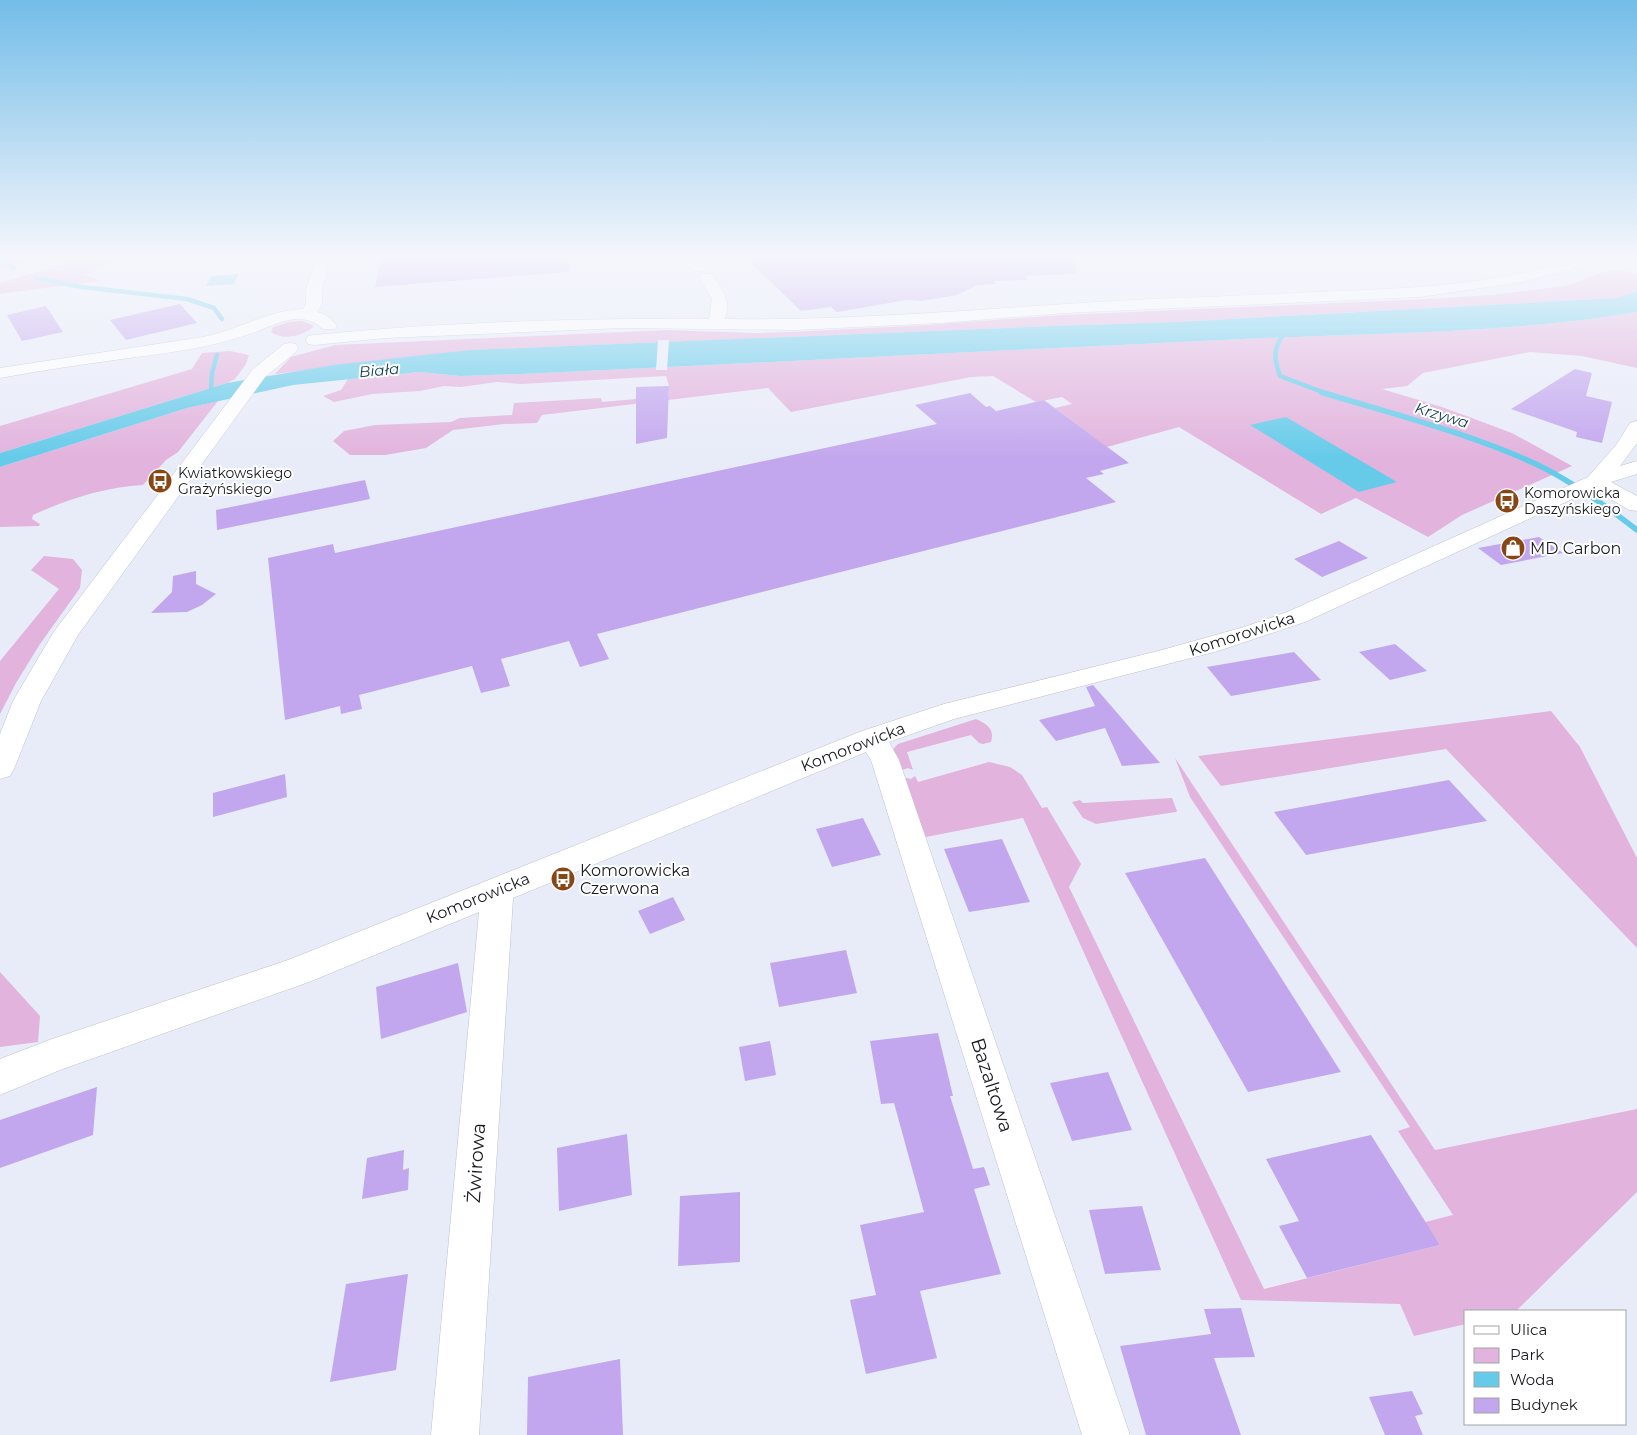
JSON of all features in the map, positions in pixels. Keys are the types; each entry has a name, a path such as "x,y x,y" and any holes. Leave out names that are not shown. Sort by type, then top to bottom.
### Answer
{"street":[{"path":"259,373 255,344 268,324"},
{"path":"0,769 27,701 66,633 259,373 290,348 314,340 386,333 622,324 816,324"},
{"path":"314,340 325,333 329,326 386,333"},
{"path":"0,373 190,345 255,344 290,348"},
{"name":"Komorowicka","path":"0,1077 52,1056 297,972 872,738 943,714 1210,646 1255,633 1296,617 1583,486 1617,457 1637,427"},
{"path":"1583,486 1637,467"},
{"path":"1583,486 1637,506"},
{"name":"Bazaltowa","path":"872,738 885,760 1106,1435"},
{"name":"Żwirowa","path":"454,1435 497,890"},
{"name":"Komorowicka","path":"0,1058 52,1056"}],"green space":[{"path":"283,324 313,325 304,333 286,337 271,332 273,327"},
{"path":"1115,324 470,350 275,374 291,357 335,345 666,330 753,333 926,325"},
{"path":"1637,324 1637,368 1582,356 1530,352 1423,373 1407,386 1382,389 1442,407 1512,433 1572,466 1462,515 1428,537 1356,498 1321,514 1179,427 1107,447 1055,408 1072,404 1062,397 1036,402 993,376 971,377 791,412 768,388 542,415 537,423 504,424 453,430 426,448 385,455 350,455 333,441 344,431 375,425 451,422 460,418 512,415 514,403 601,398 602,402 669,396 669,386 666,376 521,384 497,382 461,387 444,386 420,391 372,394 334,402 323,396 341,390 348,379 419,372 460,376 521,374 1223,340 1430,332 1534,325"},
{"path":"230,351 249,355 246,364 235,379 227,383 0,453 0,426 192,369 202,353"},
{"path":"218,401 178,452 166,460 143,485 101,491 59,504 33,515 32,519 40,524 39,526 0,527 0,467 187,408"},
{"path":"44,556 73,559 82,570 80,588 40,644 0,714 0,661 59,589 31,570"},
{"path":"1551,711 1580,747 1637,858 1637,948 1446,749 1221,786 1198,756"},
{"path":"976,719 984,723 991,730 991,742 979,743 971,735 907,752 913,770 908,768 902,770 893,755 894,748 898,744"},
{"path":"1175,758 1435,1150 1637,1109 1637,1192 1517,1310 1464,1310 1464,1324 1414,1336 1400,1304 1241,1300 1023,818 926,837 902,777 911,779 915,776 918,782 989,762 1010,767 1022,775 1042,808 1047,807 1081,864 1069,887 1264,1289 1440,1245 1425,1222 1453,1215 1398,1131 1410,1127 1190,797"},
{"path":"1172,798 1176,812 1096,824 1083,818 1072,802 1080,800 1083,803"},
{"path":"0,972 40,1016 38,1042 0,1047"}],"water":[{"name":"Biała","path":"1115,324 1545,324 1430,332 1223,340 521,374 460,376 419,372 293,385 187,408 0,467 0,453 227,383 334,365 469,350"},
{"path":"1286,417 1397,482 1359,492 1250,425"}],"pier":[{"path":"658,340 669,340 667,370 656,370"}],"building":[{"path":"12,324 58,324 63,332 22,341"},
{"path":"113,324 193,324 126,340"},
{"path":"1575,369 1592,373 1586,396 1612,402 1602,443 1576,437 1577,432 1511,409"},
{"path":"669,386 667,438 636,444 636,387"},
{"path":"970,393 986,407 990,406 996,411 1044,400 1129,463 1100,471 1104,474 1086,478 1116,502 597,634 609,659 580,667 569,641 501,659 510,686 481,693 472,666 359,695 362,709 341,714 340,706 285,720 268,558 333,544 335,553 937,424 915,405"},
{"path":"365,480 370,499 217,530 216,510"},
{"path":"1539,537 1563,553 1501,565 1478,548"},
{"path":"1339,541 1368,558 1322,577 1294,559"},
{"path":"196,571 196,584 216,594 202,605 187,612 151,613 172,592 173,576"},
{"path":"1395,644 1427,671 1390,680 1359,652"},
{"path":"1294,652 1321,680 1231,696 1207,667"},
{"path":"1093,685 1160,763 1122,766 1105,728 1056,741 1039,720 1095,706 1086,687"},
{"path":"285,774 287,797 213,817 213,793"},
{"path":"1449,780 1487,821 1306,855 1274,812"},
{"path":"863,818 881,855 832,867 816,829"},
{"path":"1002,839 1030,902 969,912 944,849"},
{"path":"1205,858 1341,1072 1248,1092 1125,873"},
{"path":"673,897 685,920 650,934 638,911"},
{"path":"846,950 857,993 779,1007 770,963"},
{"path":"458,963 467,1012 381,1039 376,987"},
{"path":"938,1033 953,1096 950,1096 973,1169 984,1167 990,1185 974,1189 1001,1274 920,1291 937,1358 866,1374 850,1300 876,1295 860,1225 924,1212 894,1103 881,1104 870,1041"},
{"path":"770,1041 776,1075 745,1081 739,1047"},
{"path":"1108,1072 1132,1130 1072,1141 1050,1083"},
{"path":"97,1087 93,1135 0,1168 0,1120"},
{"path":"627,1134 632,1195 559,1211 557,1148"},
{"path":"1371,1135 1440,1245 1307,1278 1279,1226 1299,1221 1266,1159"},
{"path":"404,1150 403,1170 409,1168 408,1190 362,1199 367,1158"},
{"path":"740,1192 740,1262 678,1266 680,1196"},
{"path":"1142,1206 1161,1270 1105,1274 1089,1210"},
{"path":"408,1274 396,1370 330,1382 346,1284"},
{"path":"1241,1308 1255,1357 1214,1358 1241,1435 1146,1435 1120,1346 1211,1334 1204,1309"},
{"path":"620,1359 623,1435 527,1435 528,1377"},
{"path":"1412,1391 1423,1414 1415,1416 1423,1435 1385,1435 1369,1397"}],"waterway":[{"name":"Krzywa","path":"1287,330 1279,341 1275,357 1280,376 1325,393"},
{"path":"211,393 212,373 217,355"},
{"name":"Krzywa","path":"1321,392 1485,443 1538,465 1589,495 1637,530"}],"place":[{"name":"Kwiatkowskiego Grażyńskiego","path":"160,481"},
{"name":"Komorowicka Daszyńskiego","path":"1507,501"},
{"name":"MD Carbon","path":"1513,548"},
{"name":"Komorowicka Czerwona","path":"563,879"}]}
